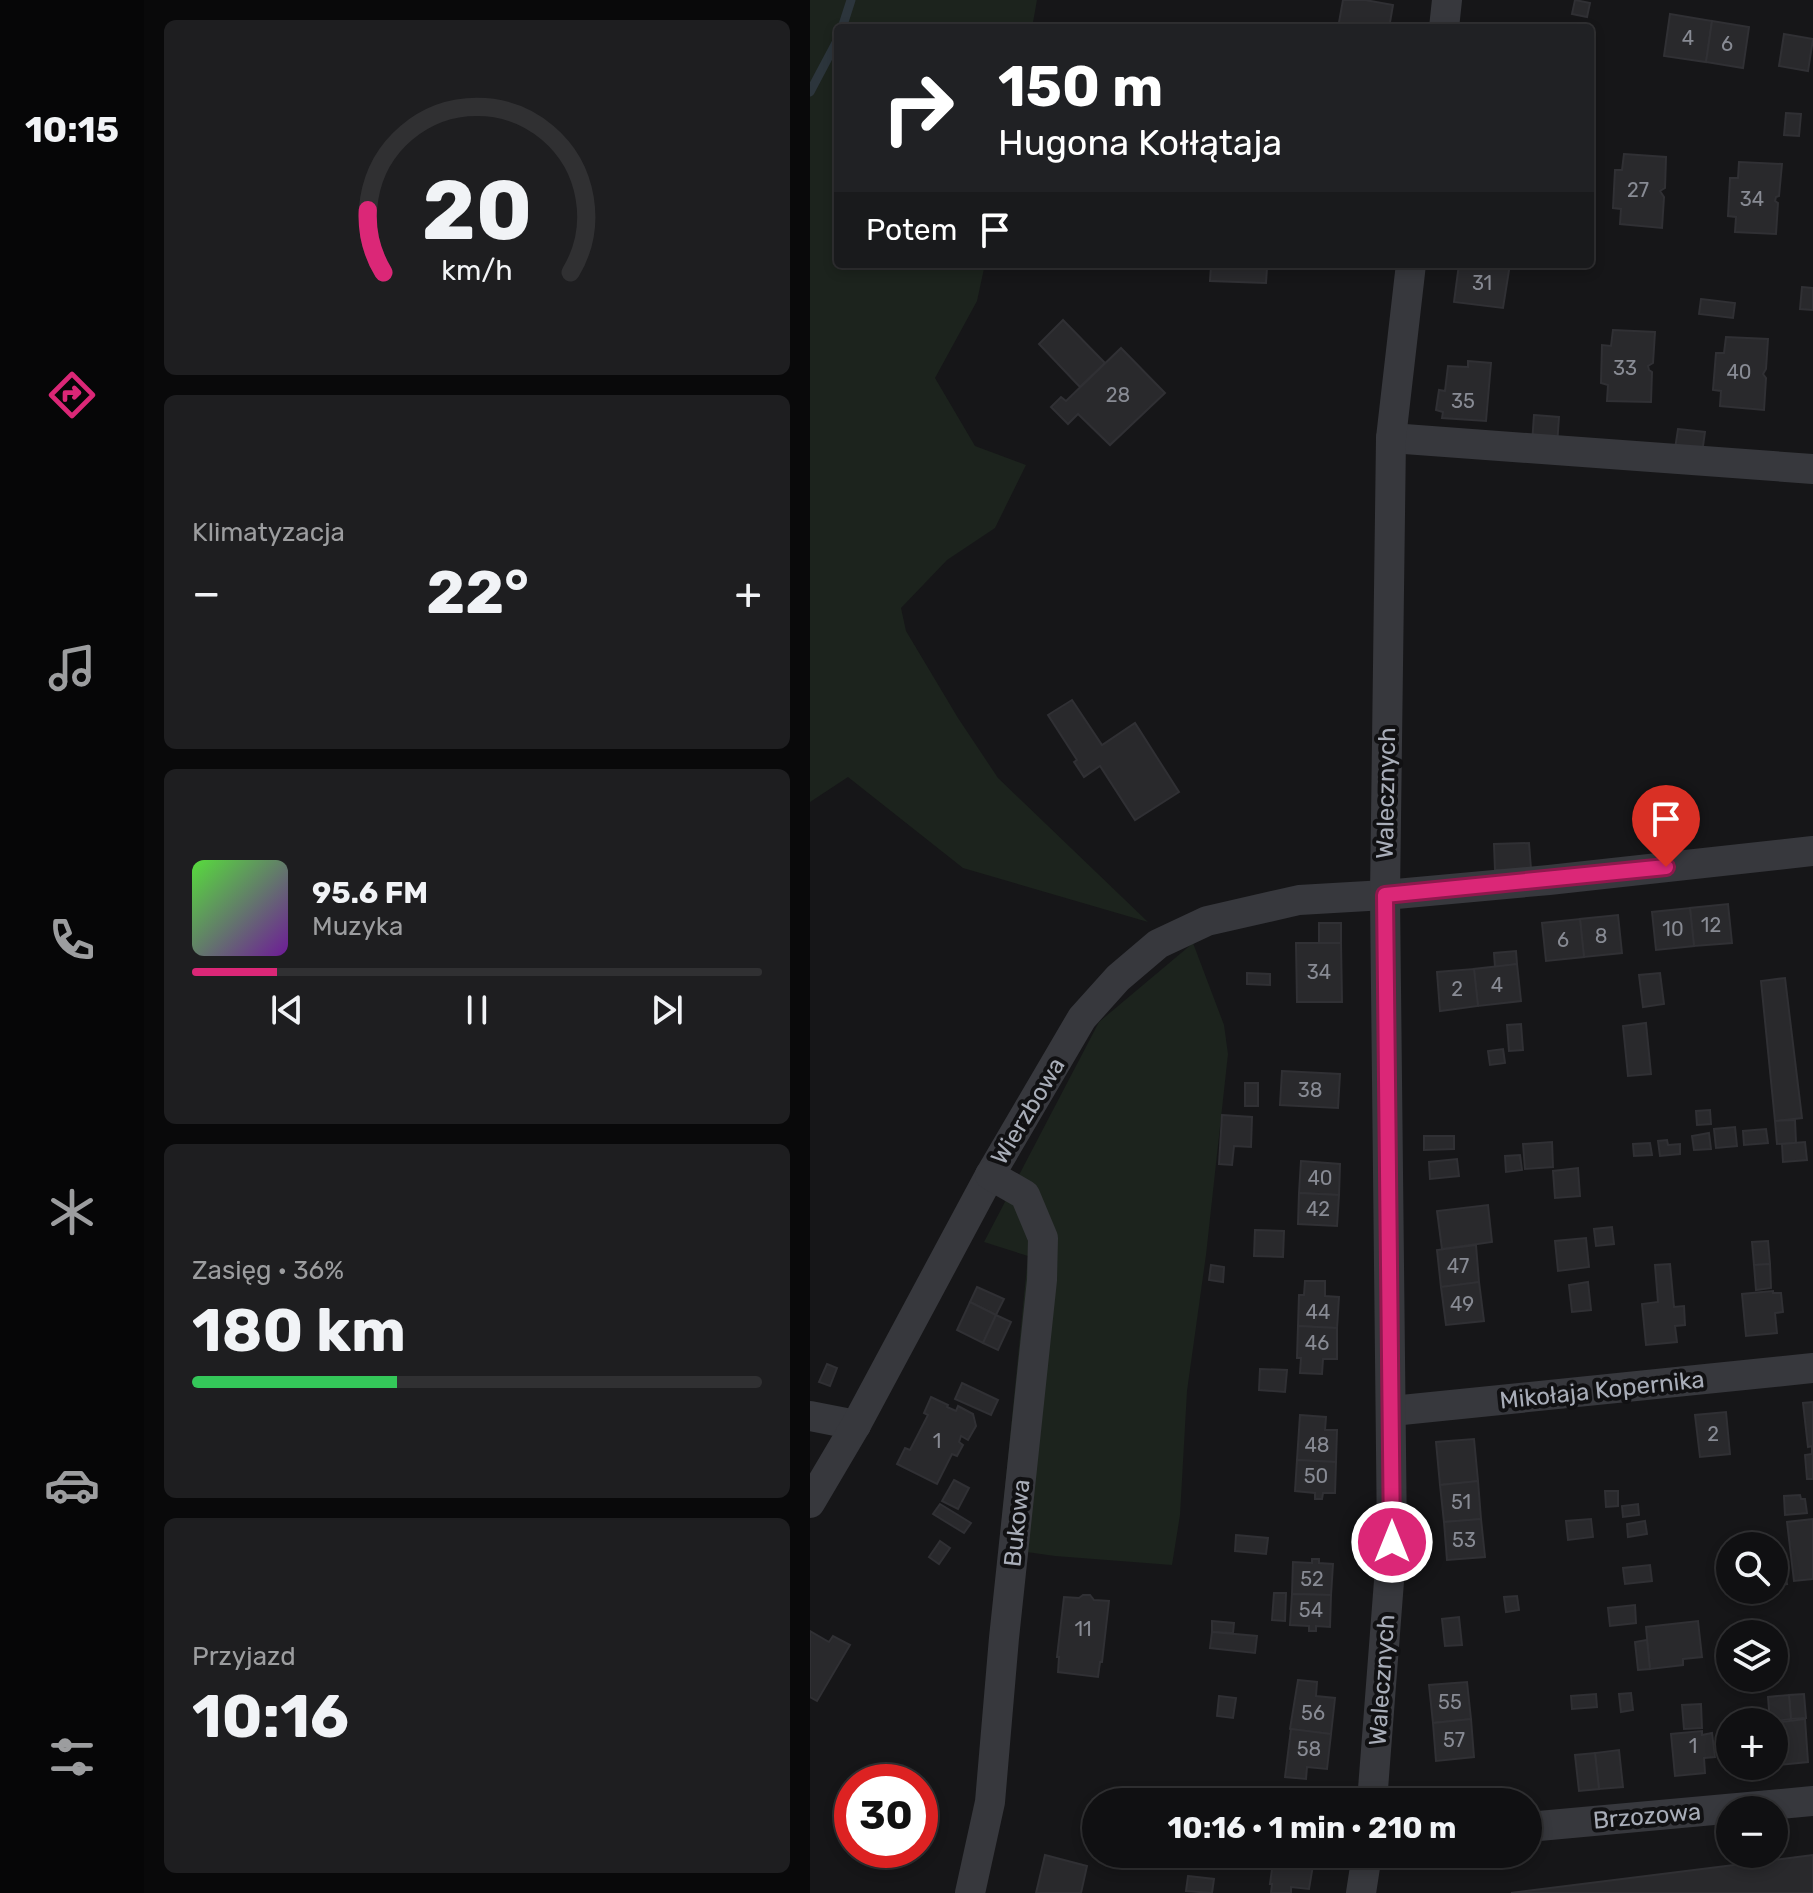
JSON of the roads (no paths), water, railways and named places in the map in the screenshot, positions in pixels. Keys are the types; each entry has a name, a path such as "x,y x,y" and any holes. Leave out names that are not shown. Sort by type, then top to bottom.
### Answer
{"street":[{"path":"1444,24 1447,0"},
{"name":"Walecznych","path":"1373,1788 1392,1542 1385,895 1391,438 1411,268"},
{"path":"1391,438 1813,469"},
{"name":"Wierzbowa","path":"810,1503 856,1425 990,1175 1082,1018 1118,978 1158,944 1207,921 1299,900 1549,880 1813,851"},
{"name":"Bukowa","path":"970,1893 990,1802 1043,1252 1043,1238 1025,1195 990,1175"},
{"name":"Mikołaja Kopernika","path":"1392,1411 1813,1368"},
{"path":"810,1416 856,1425"},
{"name":"Brzozowa","path":"1542,1826 1813,1801"},
{"path":"1361,1893 1365,1868"}],"waterway":[{"path":"843,24 851,0"},
{"path":"810,92 834,47"}]}
